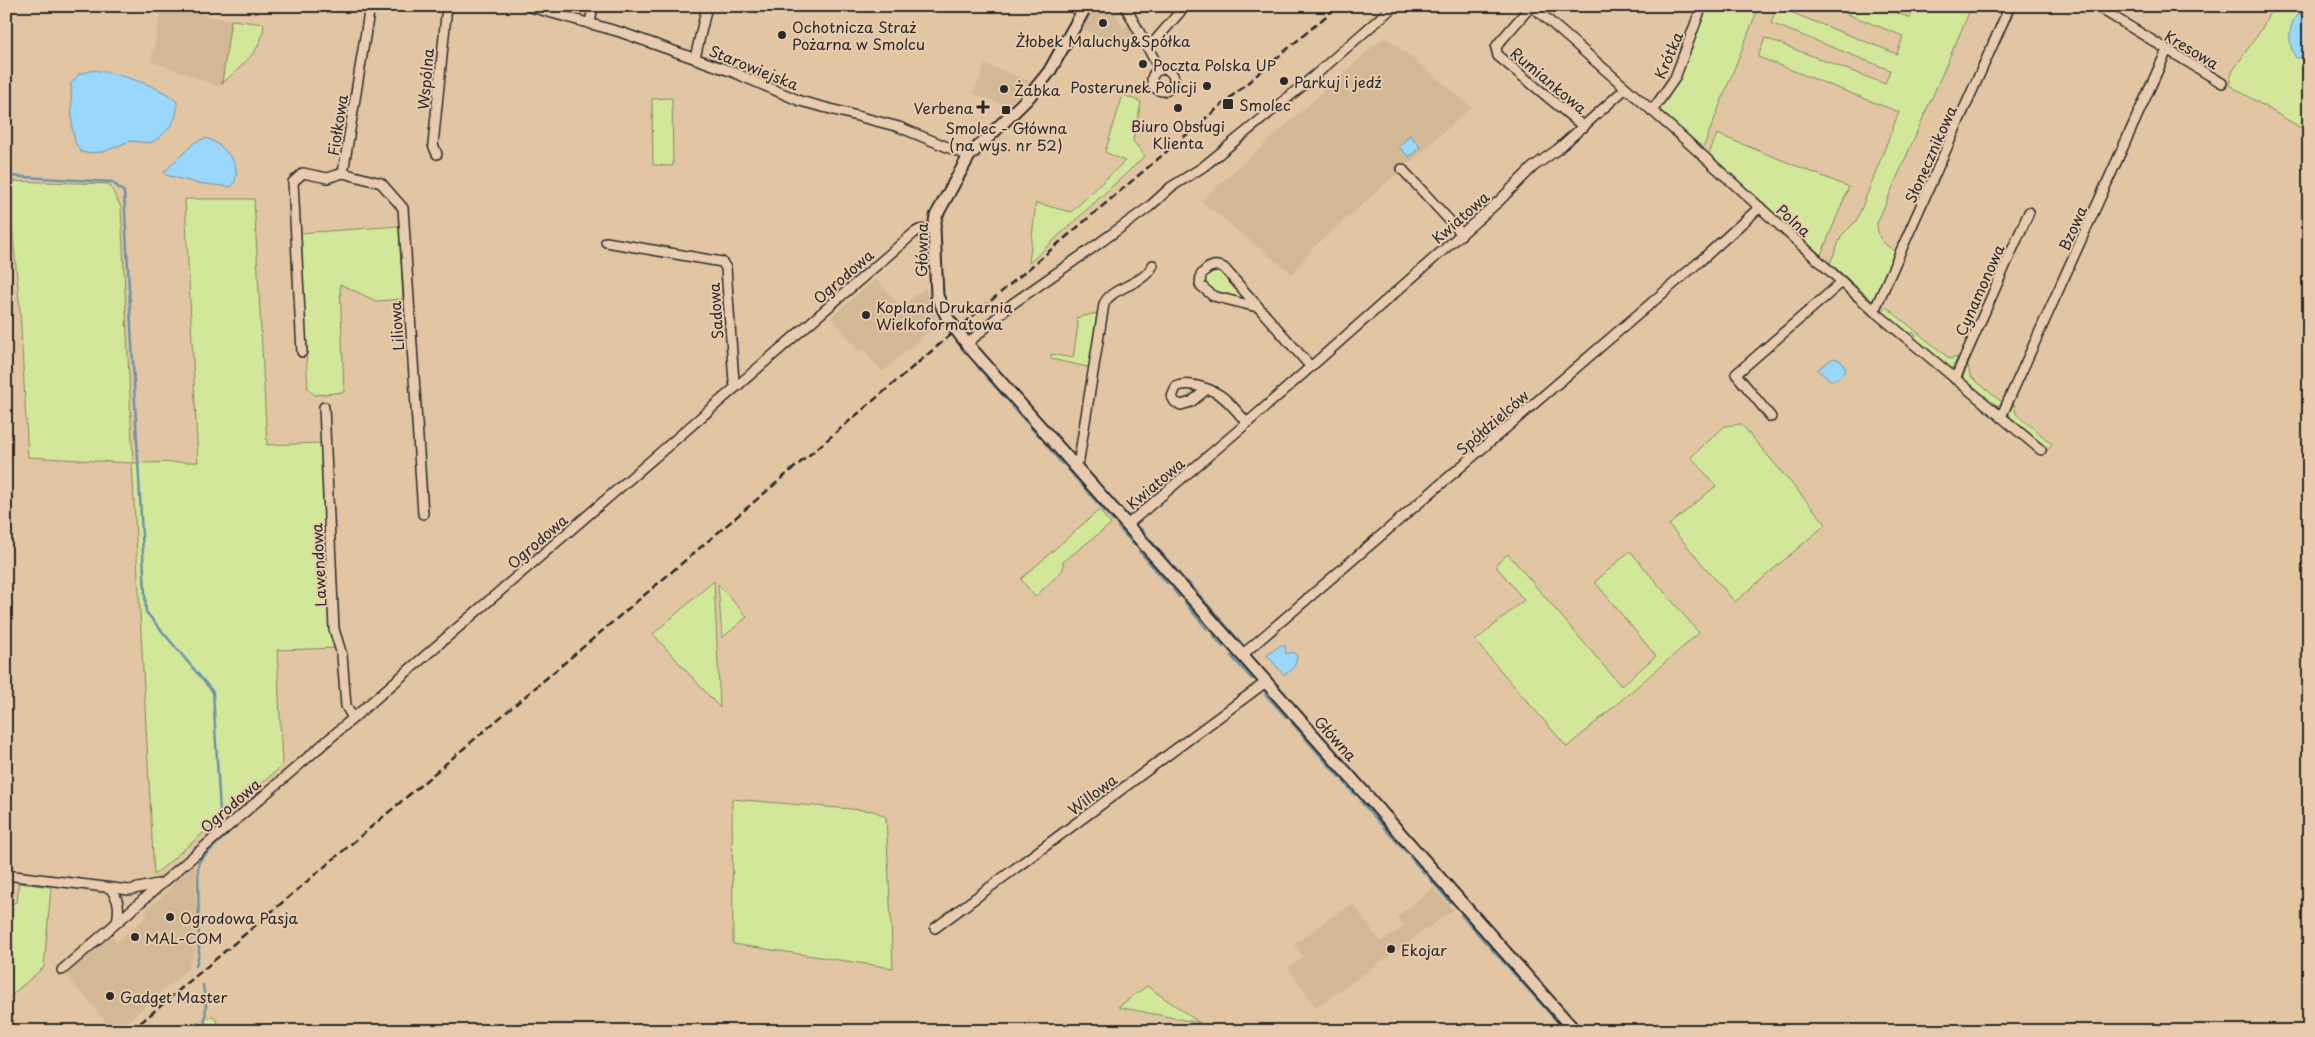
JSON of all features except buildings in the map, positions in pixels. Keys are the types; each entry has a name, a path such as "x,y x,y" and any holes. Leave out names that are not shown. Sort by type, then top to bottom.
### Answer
{"street":[{"name":"Fiołkowa","path":"302,352 292,182 303,173 327,178 344,173 370,6"},
{"name":"Wspólna","path":"437,154 434,145 446,6"},
{"name":"Starowiejska","path":"528,6 695,58 760,82 800,101 899,127 969,156"},
{"path":"590,24 594,6"},
{"path":"695,58 707,6"},
{"name":"Główna","path":"1086,6 1069,40 1043,80 969,156 940,206 934,228 937,296 948,319 966,344 1571,1029"},
{"path":"1125,6 1160,70"},
{"path":"1147,46 1154,42 1185,6"},
{"path":"966,344 1012,304 1149,207 1171,187 1203,167 1313,77 1394,6"},
{"name":"Polna","path":"1532,6 1874,311 2041,450"},
{"name":"Rumiankowa","path":"1532,6 1498,44 1496,48 1498,56 1584,126"},
{"name":"Krótka","path":"1652,112 1675,78 1702,6"},
{"name":"Słonecznikowa","path":"1874,311 2010,6"},
{"name":"Kresowa","path":"2096,6 2222,83"},
{"name":"Bzowa","path":"2001,417 2167,50"},
{"name":"Kwiatowa","path":"1127,525 1311,367 1462,234 1533,167 1584,126 1626,88"},
{"path":"1402,170 1462,234"},
{"name":"Liliowa","path":"344,173 381,183 402,208 423,514"},
{"name":"Spółdzielców","path":"1242,655 1760,208"},
{"name":"Cynamonowa","path":"1955,379 2029,212"},
{"name":"Ogrodowa","path":"62,970 914,233 934,228"},
{"name":"Sadowa","path":"606,242 722,262 726,268 734,382 738,386"},
{"path":"1073,465 1079,459 1081,451 1104,304 1109,296 1144,277 1153,265"},
{"path":"1257,307 1207,293 1200,285 1201,275 1209,267 1220,266 1257,307 1311,367"},
{"path":"1771,417 1736,374 1842,282"},
{"path":"1206,390 1216,393 1225,399 1247,423"},
{"name":"Lawendowa","path":"324,407 334,629 342,655 346,706 353,718"},
{"name":"Willowa","path":"935,928 1266,682"},
{"name":"Ogrodowa","path":"6,875 130,890 146,888 161,883"},
{"path":"110,888 118,898 120,909 117,922"}],"shaded area":[{"path":"162,6 202,6 201,15 231,20 222,84 219,86 151,61"},
{"name":"Żłobek Maluchy&Spółka","path":"1094,6 1119,6 1121,11 1116,15 1123,27 1128,24 1136,38 1126,45 1081,29"},
{"path":"1385,36 1472,107 1312,249 1292,274 1201,201"},
{"path":"985,64 1030,81 1007,106 973,94"},
{"path":"876,279 901,307 925,287 938,324 882,372 863,349 859,351 831,317"},
{"path":"195,865 196,947 188,969 117,1031 114,1031 66,975 111,936 117,942 148,915 145,911 172,888 170,885"},
{"path":"1433,887 1453,910 1316,1008 1288,967 1303,957 1294,944 1352,903 1381,942 1404,926 1397,917"}],"green space":[{"path":"1705,6 1759,6 1703,148 1659,109 1680,74"},
{"path":"1827,6 1879,6 1910,18 1915,6 1972,6 1877,223 1878,233 1882,240 1897,252 1874,302 1830,263 1842,235 1857,220 1899,112 1758,57 1765,38 1885,84 1890,70 1771,23 1777,7 1897,54 1903,36"},
{"path":"2273,6 2309,6 2309,111 2301,128 2229,85 2232,72 2262,28"},
{"path":"231,20 264,24 255,50 244,64 222,84"},
{"path":"1123,95 1141,102 1133,141 1145,156 1029,263 1036,203 1071,212 1125,161 1105,152"},
{"path":"672,98 673,166 653,165 652,99"},
{"path":"1717,134 1849,187 1821,255 1709,154"},
{"path":"8,181 109,184 121,207 133,463 198,462 185,199 254,199 267,445 321,443 331,629 338,648 277,650 282,766 154,875 132,463 28,457 20,310"},
{"path":"399,226 403,299 376,301 340,284 344,392 315,395 308,389 300,233"},
{"path":"1216,269 1224,273 1244,295 1241,299 1213,292 1204,286 1205,274"},
{"path":"1885,306 1950,359 1958,357 1951,370 1914,339 1916,335 1913,332 1910,336 1883,312"},
{"path":"1097,313 1092,368 1051,359 1051,354 1073,358 1078,325 1076,318"},
{"path":"1968,365 1970,376 2003,403 1995,406 1962,379"},
{"path":"2014,404 2016,414 2052,444 2047,451 2011,422 2009,412"},
{"path":"1741,424 1826,524 1735,602 1669,525 1716,486 1691,457 1725,426"},
{"path":"1099,510 1111,524 1063,562 1063,570 1035,597 1021,579"},
{"path":"1630,551 1699,633 1567,747 1475,641 1524,600 1495,565 1508,554 1621,686 1656,656 1595,582"},
{"path":"714,581 720,708 653,634"},
{"path":"718,584 747,617 722,638"},
{"path":"732,799 874,811 886,817 893,968 733,944"},
{"path":"19,883 51,887 44,967 6,1000 6,905 17,902"},
{"path":"1147,986 1200,1023 1118,1007"},
{"path":"213,1016 223,1031 179,1031"}],"water":[{"path":"2309,12 2309,54 2304,58 2296,58 2291,45 2290,29 2296,17 2302,13"},
{"path":"94,70 138,81 170,96 177,102 174,121 161,136 150,143 130,141 103,152 81,152 75,142 72,128 71,84 79,74"},
{"path":"1410,135 1420,147 1409,157 1399,147"},
{"path":"206,138 226,151 235,165 235,180 231,187 196,183 166,175 164,172 195,142"},
{"path":"1833,358 1840,360 1846,369 1841,376 1832,381 1817,370"},
{"path":"1281,645 1285,646 1286,654 1294,652 1297,657 1294,668 1284,675 1267,655"}],"waterway":[{"path":"6,176 112,182 124,192 146,612 213,692 220,812"},
{"path":"978,367 1006,399"},
{"path":"1012,406 1026,422"},
{"path":"1031,428 1037,434"},
{"path":"1044,442 1062,464"},
{"path":"1068,469 1113,521"},
{"path":"1118,527 1134,545"},
{"path":"1140,528 1166,558"},
{"path":"1139,551 1167,583"},
{"path":"1168,560 1179,573"},
{"path":"1187,581 1244,646"},
{"path":"1173,589 1179,597"},
{"path":"1185,603 1207,629"},
{"path":"1213,635 1223,647"},
{"path":"1231,656 1252,679"},
{"path":"1265,694 1287,718"},
{"path":"1292,723 1340,778"},
{"path":"1343,781 1355,795"},
{"path":"1361,802 1406,852"},
{"path":"196,966 199,953 198,865 200,860 226,835"},
{"path":"1410,857 1425,874"},
{"path":"1430,879 1450,902"},
{"path":"1461,915 1563,1028"},
{"path":"203,985 206,1007 204,1031"}],"railway":[{"path":"131,1031 1338,6"}],"place":[{"name":"Żłobek Maluchy&Spółka","path":"1103,23"},
{"name":"Ochotnicza Straż Pożarna w Smolcu","path":"782,35"},
{"name":"Poczta Polska UP","path":"1143,64"},
{"name":"Parkuj i jedź","path":"1284,81"},
{"name":"Posterunek Policji","path":"1207,86"},
{"name":"Żabka","path":"1004,89"},
{"name":"Smolec","path":"1228,104"},
{"name":"Verbena","path":"983,107"},
{"name":"Biuro Obsługi Klienta","path":"1178,108"},
{"name":"Smolec - Główna (na wys. nr 52)","path":"1006,110"},
{"name":"Kopland Drukarnia Wielkoformatowa","path":"866,315"},
{"name":"Ogrodowa Pasja","path":"170,917"},
{"name":"MAL-COM","path":"135,937"},
{"name":"Ekojar","path":"1391,949"},
{"name":"Gadget Master","path":"110,996"}]}
